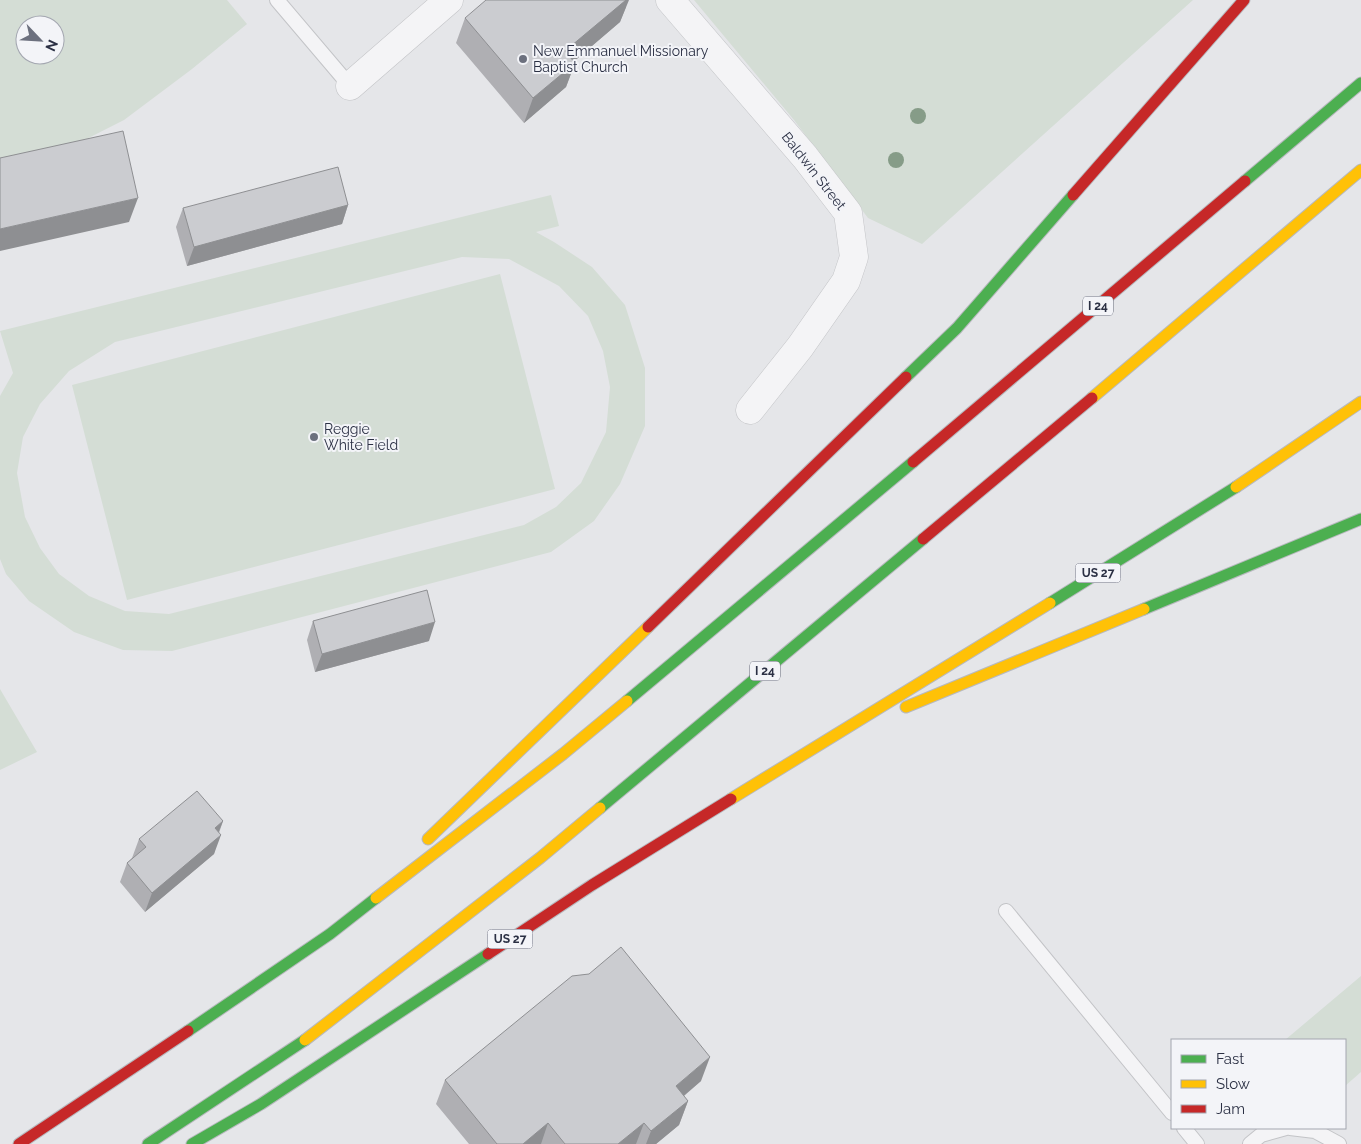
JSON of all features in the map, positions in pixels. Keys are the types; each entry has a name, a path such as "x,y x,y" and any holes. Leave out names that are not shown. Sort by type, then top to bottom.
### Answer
{"highway":[{"path":"422,844 957,328 1244,0"},
{"name":"I 24","path":"19,1144 330,934 571,747 835,528 1361,83"},
{"name":"I 24","path":"148,1144 316,1032 540,858 1122,373 1361,170"},
{"name":"US 27","path":"192,1144 261,1104 592,885 1253,477 1361,402"},
{"path":"831,738 1361,519"},
{"path":"330,934 408,858"}],"street":[{"path":"350,86 449,0"},
{"name":"Baldwin Street","path":"670,0 805,157 848,212 854,257 846,281 800,347 750,410"}],"lane":[{"path":"277,0 350,86"},
{"path":"1006,911 1171,1112"},
{"path":"1185,1129 1197,1144"},
{"path":"1250,1144 1261,1135 1284,1129"},
{"path":"1295,1129 1316,1132 1338,1144"}],"shaded area":[{"path":"0,0 227,0 247,24 192,69 124,120 45,160 0,164"},
{"path":"694,0 1193,0 922,244 868,218 794,120"},
{"path":"551,195 559,226 536,232 592,267 625,305 645,368 645,426 620,484 594,521 551,552 172,651 123,650 74,632 29,601 6,574 0,559 0,396 13,373 0,331","holes":["462,257 509,259 559,286 588,316 603,351 610,387 606,432 581,483 556,507 524,525 169,614 125,611 89,596 59,574 40,548 25,517 17,473 23,437 40,404 69,371 115,342"]},
{"name":"Reggie White Field","path":"500,274 555,489 127,600 72,385"},
{"path":"0,689 37,752 0,770"},
{"path":"1361,976 1361,1072 1346,1085 1346,1039 1286,1039"}],"building":[{"name":"New Emmanuel Missionary Baptist Church","path":"486,0 626,0 565,51 575,63 533,98 465,18"},
{"path":"123,131 138,198 0,229 0,158"},
{"path":"338,167 348,205 194,247 183,208"},
{"path":"427,590 435,622 322,654 313,621"},
{"path":"197,791 223,821 215,828 221,835 152,893 127,863 146,847 139,839"},
{"path":"621,947 710,1057 676,1086 688,1101 651,1131 644,1123 618,1144 565,1144 548,1123 523,1144 497,1144 445,1080 572,976 589,974"}],"traffic: fast":[{"path":"1245,181 1361,83"},
{"path":"906,377 957,328 1073,195"},
{"path":"627,701 913,462"},
{"path":"1050,603 1236,487"},
{"path":"1144,609 1361,519"},
{"path":"600,808 923,539"},
{"path":"188,1031 330,934 376,898"},
{"path":"192,1144 261,1104 488,954"},
{"path":"148,1144 305,1040"}],"traffic: slow":[{"path":"1092,398 1361,170"},
{"path":"1236,487 1361,402"},
{"path":"731,799 1050,603"},
{"path":"906,707 1144,609"},
{"path":"428,839 648,627"},
{"path":"376,898 563,754 627,701"},
{"path":"305,1040 540,858 600,808"}],"traffic: jam":[{"path":"1073,195 1244,0"},
{"path":"913,462 1245,181"},
{"path":"648,627 906,377"},
{"path":"923,539 1092,398"},
{"path":"488,954 592,885 731,799"},
{"path":"19,1144 188,1031"}],"place":[{"name":"New Emmanuel Missionary Baptist Church","path":"523,59"},
{"name":"Reggie White Field","path":"314,437"}]}
